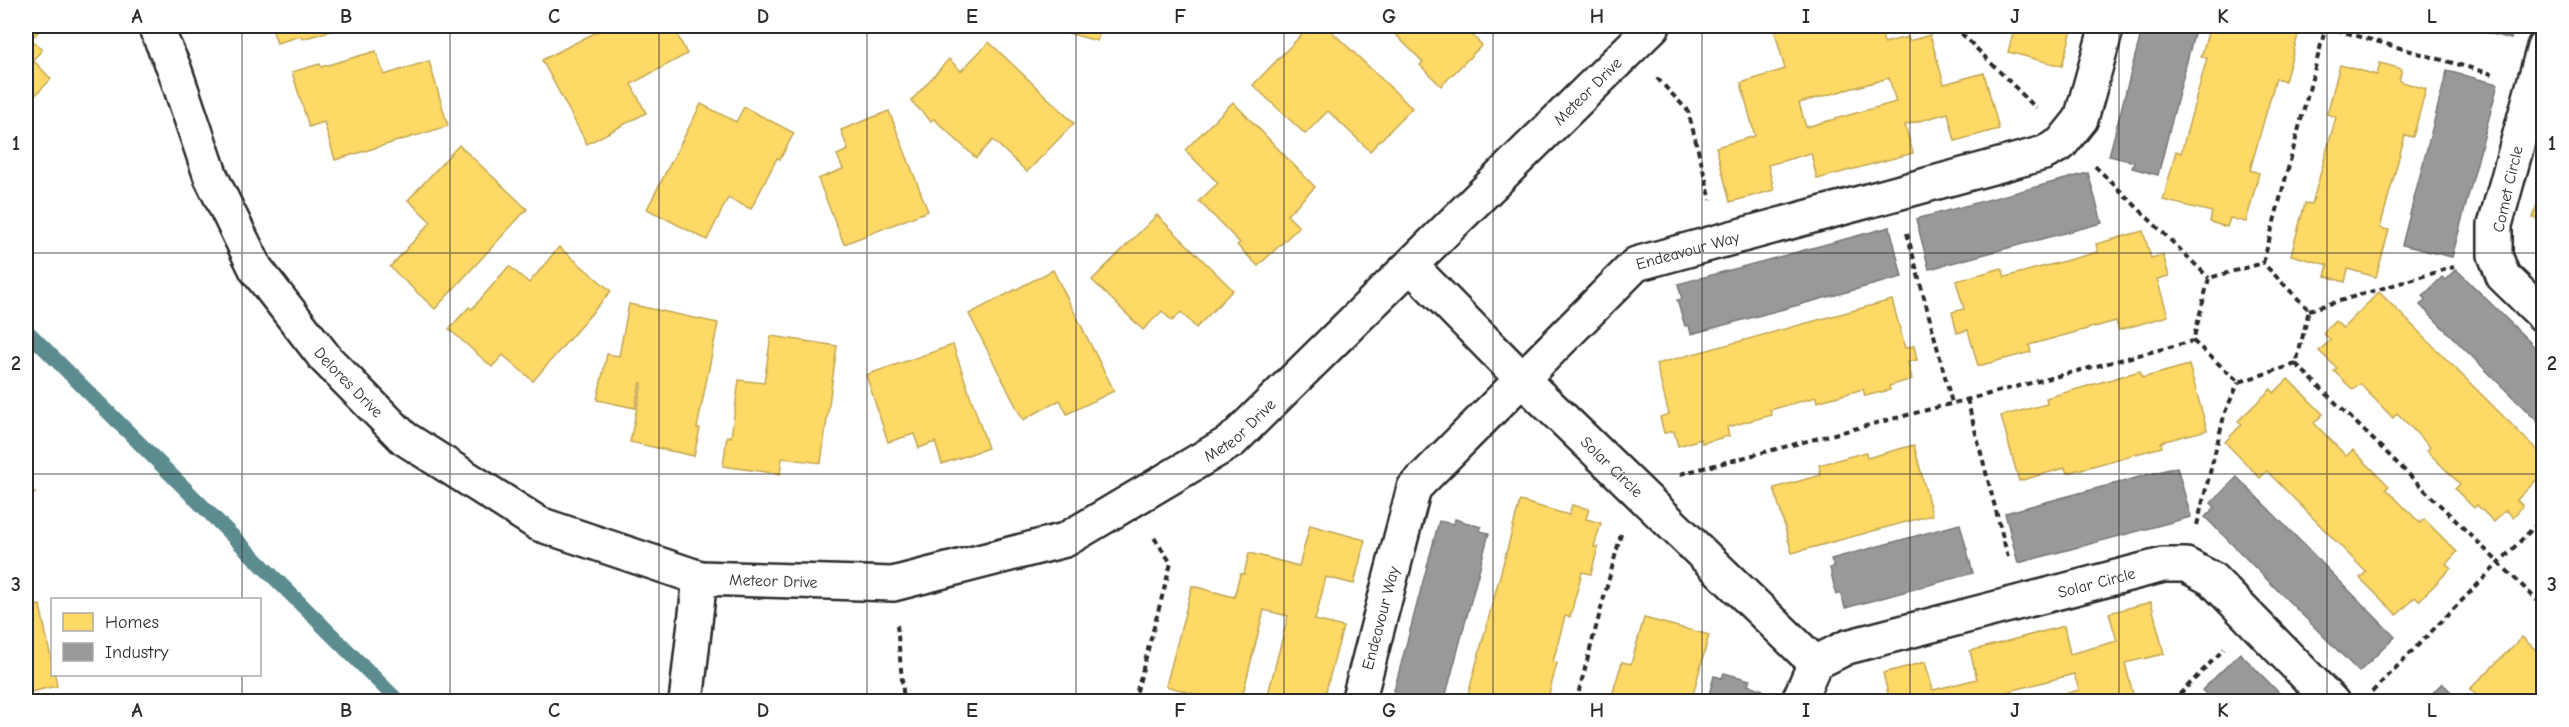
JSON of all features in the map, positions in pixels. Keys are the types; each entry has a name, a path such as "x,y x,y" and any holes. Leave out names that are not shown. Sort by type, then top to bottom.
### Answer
{"street":[{"name":"Delores Drive","path":"155,26 174,68 211,177 256,269 334,367 404,438 539,524 700,578"},
{"name":"Meteor Drive","path":"700,578 893,584 1065,540 1232,441 1653,26"},
{"name":"Endeavour Way","path":"1358,702 1413,488 1636,264 2044,153 2061,144 2081,119 2107,26"},
{"name":"Comet Circle","path":"2544,47 2495,225 2495,255 2504,276 2544,316"},
{"name":"Solar Circle","path":"1411,266 1523,380 1815,663 1848,647 2163,565 2186,565"},
{"path":"2186,565 2212,579 2332,702"},
{"path":"686,702 700,578"},
{"path":"1798,702 1815,663"}],"path":[{"path":"1954,26 2210,278"},
{"path":"2263,263 2326,26 2533,86"},
{"path":"1630,48 1688,111 1722,241"},
{"path":"1897,194 1952,403"},
{"path":"2309,310 2495,255"},
{"path":"2210,278 2263,263"},
{"path":"2263,263 2309,310"},
{"path":"2193,340 2210,278"},
{"path":"2296,364 2309,310"},
{"path":"2193,340 2239,382"},
{"path":"1576,702 1634,486 2193,340"},
{"path":"2186,565 2225,412 2239,382 2296,364"},
{"path":"2296,364 2544,607"},
{"path":"1967,399 2020,602"},
{"path":"1130,501 1171,563 1135,699 1153,702"},
{"path":"2372,693 2544,517"},
{"path":"893,584 904,702"},
{"path":"2172,702 2253,620"}],"building: Homes":[{"path":"26,26 44,26 31,39 42,50 33,60 51,79 26,105"},
{"path":"271,26 348,26 302,39 301,36 277,43"},
{"path":"608,26 673,26 687,54 631,84 646,113 587,144 542,60"},
{"path":"1043,26 1102,26 1097,41"},
{"path":"1310,26 1326,26 1412,108 1370,151 1328,111 1305,134 1253,85"},
{"path":"1387,26 1479,26 1471,34 1482,45 1441,86 1420,65 1423,62"},
{"path":"1782,26 1880,26 1884,43 1908,37 1909,41 1930,35 1944,84 1984,73 1999,129 1955,141 1948,113 1905,125 1913,153 1817,179 1811,153 1768,165 1774,190 1730,202 1716,147 1755,136 1741,83 1785,69 1774,28","holes":["1889,78 1896,102 1806,127 1799,103"]},
{"path":"2015,26 2073,26 2062,66 2008,52"},
{"path":"2210,26 2281,26 2299,32 2285,81 2276,78 2250,170 2259,173 2246,222 2230,218 2227,227 2210,222 2212,212 2163,200 2176,151 2181,153 2207,58 2201,57"},
{"path":"989,42 1074,123 1027,172 993,140 976,158 934,119 931,121 911,101 949,59 961,71"},
{"path":"376,51 384,75 429,61 448,126 335,160 324,122 309,127 292,72 320,64 321,67"},
{"path":"2380,63 2402,69 2399,81 2426,89 2413,137 2405,135 2380,228 2389,230 2376,277 2348,269 2345,282 2325,276 2328,265 2291,255 2305,203 2312,204 2336,117 2327,114 2340,65 2377,75"},
{"path":"1233,102 1315,187 1287,215 1299,227 1258,266 1237,245 1240,243 1199,201 1218,183 1185,150"},
{"path":"701,104 736,122 744,107 794,133 780,159 777,158 751,209 728,198 707,240 647,209"},
{"path":"889,111 928,211 844,244 818,179 843,169 837,155 848,150 841,130"},
{"path":"459,145 527,209 435,309 390,267 431,222 408,200"},
{"path":"2544,179 2544,220 2533,218"},
{"path":"1157,215 1233,290 1196,328 1181,312 1172,321 1162,311 1143,330 1092,280"},
{"path":"2143,231 2151,258 2163,255 2169,276 2157,279 2168,316 2119,330 2116,321 2029,345 2031,352 1978,366 1968,330 1957,333 1952,312 1964,309 1956,281 2002,268 2005,277 2098,252 2096,244"},
{"path":"559,247 611,291 533,381 503,355 492,367 449,329 469,307 472,309 509,266 529,283"},
{"path":"1053,270 1114,391 1067,414 1060,400 1023,420 969,314"},
{"path":"2379,292 2544,457 2544,472 2517,500 2523,506 2513,517 2506,510 2494,522 2477,505 2474,508 2455,489 2460,484 2427,451 2430,447 2397,413 2393,418 2360,384 2353,390 2334,371 2337,368 2319,351 2330,340 2323,333 2335,321 2343,328"},
{"path":"1892,300 1905,348 1914,346 1917,360 1908,362 1912,379 1889,386 1890,390 1865,396 1863,389 1817,402 1816,397 1770,410 1772,415 1727,427 1729,436 1702,443 1701,439 1678,446 1674,431 1664,433 1660,417 1669,414 1656,364"},
{"path":"629,304 718,323 697,428 700,428 694,456 630,442 642,383 640,383 635,408 597,400 607,354 619,356"},
{"path":"771,336 837,346 821,463 782,458 780,474 723,466 727,436 731,437 739,380 764,383"},
{"path":"953,345 988,448 942,464 935,442 919,448 914,434 888,442 866,375"},
{"path":"2189,365 2207,430 2161,442 2162,447 2067,473 2065,468 2019,481 2001,416 2047,404 2046,398 2140,371 2142,378"},
{"path":"2288,379 2323,414 2314,423 2346,456 2353,450 2389,486 2386,489 2420,523 2424,519 2457,552 2446,564 2451,568 2419,601 2415,597 2397,615 2360,578 2366,572 2267,471 2260,478 2225,442 2242,424 2238,421 2271,389 2274,393"},
{"path":"1914,445 1932,515 1792,553 1774,488 1821,475 1819,465 1866,452 1867,458"},
{"path":"26,483 35,493 26,502"},
{"path":"1520,501 1569,515 1572,505 1589,509 1586,519 1601,523 1594,547 1598,547 1591,574 1582,572 1570,617 1565,616 1553,662 1557,663 1547,702 1466,702"},
{"path":"1310,525 1365,540 1354,584 1326,577 1315,620 1343,627 1323,702 1266,702 1288,616 1264,610 1241,701 1244,702 1205,702 1206,697 1166,686 1192,586 1234,597 1240,574 1244,574 1249,553 1299,566"},
{"path":"2151,602 2164,654 2125,663 2135,702 2035,702 2079,690 2074,674 1984,698 1985,702 1890,702 1883,673 1925,662 1933,690 1977,679 1970,651 2064,626 2070,654 2117,641 2109,613"},
{"path":"40,605 51,658 51,676 55,676 57,686 26,693 26,608"},
{"path":"1644,618 1709,635 1691,702 1610,702 1622,662 1631,664"},
{"path":"2522,637 2544,658 2544,702 2483,702 2470,689"}],"building: Industry":[{"path":"2143,26 2196,26 2158,175 2132,168 2134,162 2109,156"},
{"path":"2461,26 2514,26 2511,39"},
{"path":"2447,71 2498,84 2452,257 2402,245"},
{"path":"2088,173 2102,223 1929,269 1916,219"},
{"path":"1890,227 1902,277 1691,334 1689,325 1685,326 1677,300 1682,299 1678,284"},
{"path":"2456,269 2544,356 2544,428 2420,305 2426,299 2423,296 2442,277 2445,280"},
{"path":"2177,467 2191,517 2018,563 2005,513"},
{"path":"2237,477 2395,637 2359,672 2205,517 2215,507 2211,503"},
{"path":"1455,519 1481,527 1480,531 1489,533 1444,702 1391,702 1439,521 1454,524"},
{"path":"1960,524 1973,573 1845,608 1841,593 1836,595 1830,568 1834,567 1831,559"},
{"path":"2240,653 2288,702 2214,702 2202,690"},
{"path":"1724,673 1750,680 1748,685 1763,690 1760,702 1707,702 1714,676 1722,678"},
{"path":"2442,683 2461,702 2424,702"}],"waterway":[{"path":"26,330 399,702"}]}
